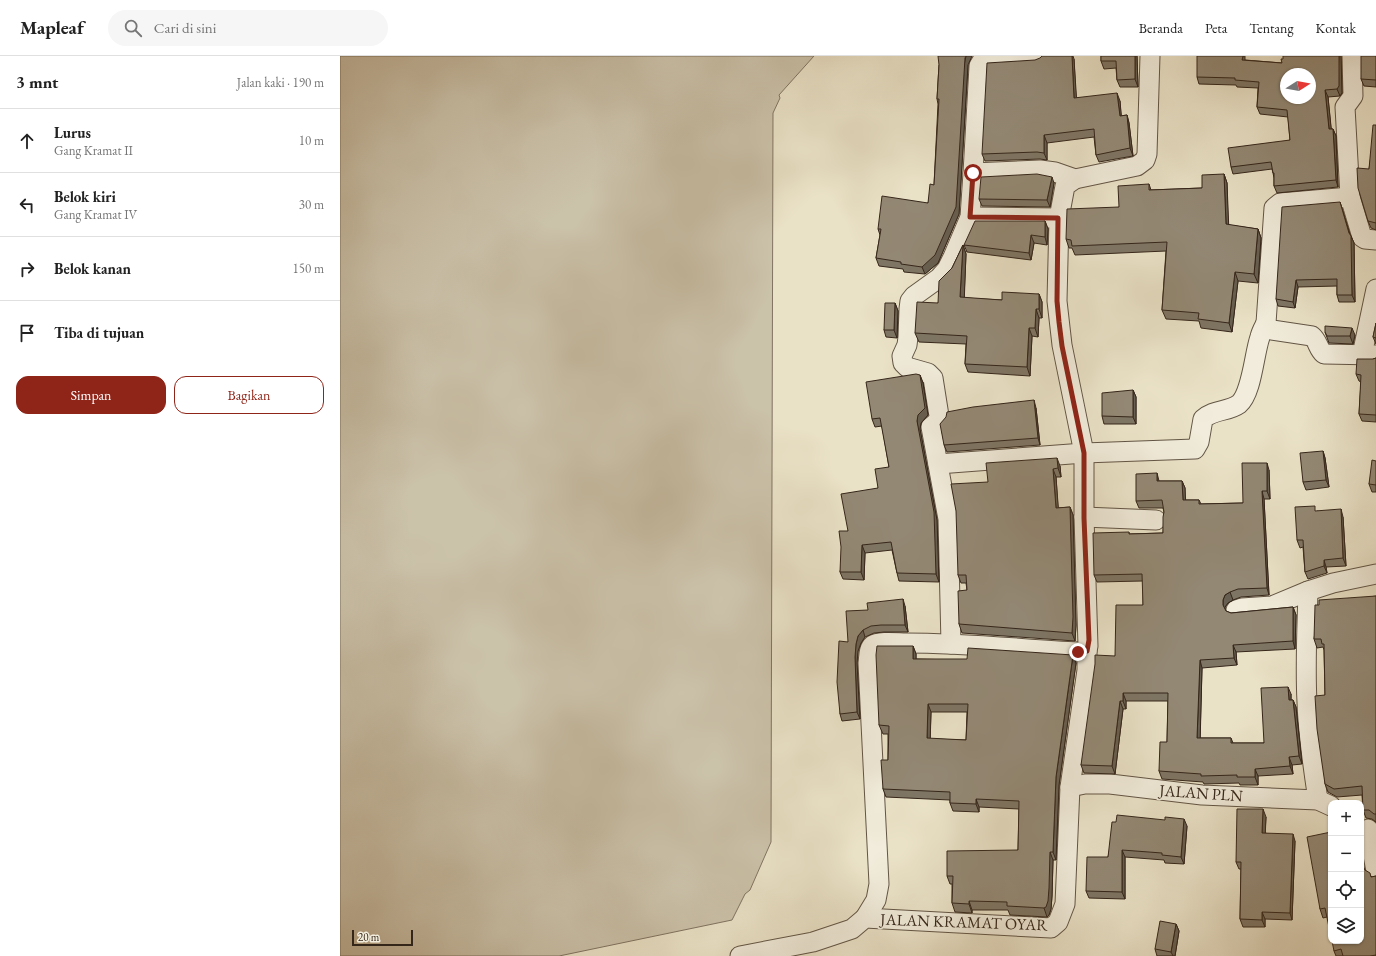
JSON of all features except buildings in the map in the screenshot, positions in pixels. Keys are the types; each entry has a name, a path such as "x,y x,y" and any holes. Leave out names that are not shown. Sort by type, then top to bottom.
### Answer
{"street":[{"path":"951,644 948,519 931,427 938,421 940,416 933,378 928,374 907,367 903,363 902,356 907,345 908,337 910,301 914,296 939,278 947,269 970,217 979,66 982,61 987,59 1037,56"},
{"path":"1070,787 1087,670 1087,651 1089,640 1084,518 1084,453 1062,346 1059,322 1057,301 1058,218 1065,186 1075,179 1137,166 1146,160 1150,56"},
{"path":"1352,56 1353,96 1345,107 1350,197 1362,237 1365,239 1376,240"},
{"path":"973,173 1040,170 1055,172 1075,179"},
{"path":"938,464 1084,453 1195,449 1199,442 1203,418 1208,414 1218,411 1230,410 1240,402 1247,392 1260,336 1266,323 1274,208 1280,203 1350,197"},
{"path":"970,217 1058,218"},
{"path":"1266,323 1272,330 1312,336 1315,338 1324,354 1369,355 1376,289"},
{"path":"1084,518 1156,520"},
{"path":"1236,610 1242,608 1272,606 1308,591 1333,583 1376,574"},
{"path":"1308,591 1306,668 1311,752 1325,803"},
{"path":"865,918 876,900 879,884 868,662 870,649 872,646 876,644 889,643 951,644 1078,652 1087,651"},
{"name":"JALAN PLN","path":"1070,787 1085,784 1110,784 1202,795 1325,803"},
{"name":"JALAN KRAMAT OYAR","path":"740,956 813,942 852,930 865,918 1053,927 1058,922 1065,904 1070,787"},
{"path":"1368,828 1376,872"}],"shaded area":[{"path":"340,56 814,56 779,95 780,98 773,113 771,842 750,890 745,894 732,920 559,956 340,956"}],"route":[{"path":"973,173 970,217 1058,218 1057,301 1059,322 1062,346 1084,453 1084,518 1089,640 1087,651 1078,652"}]}
